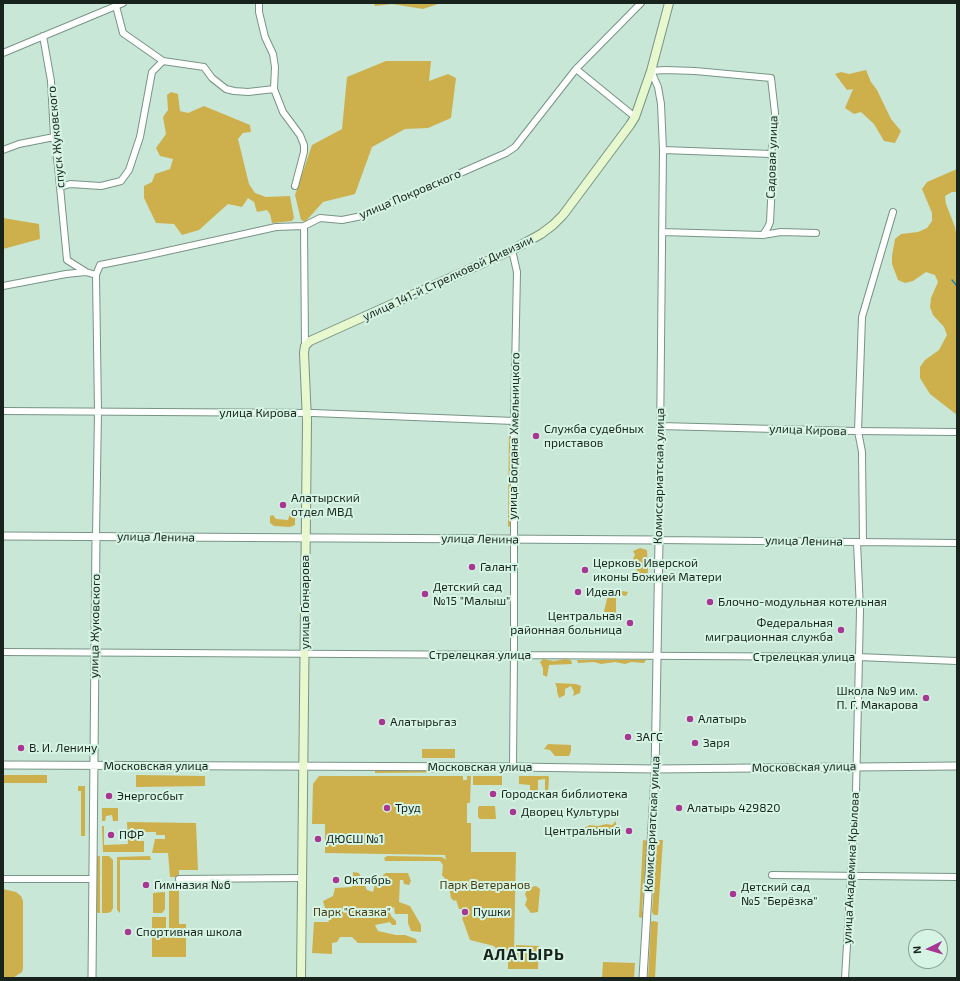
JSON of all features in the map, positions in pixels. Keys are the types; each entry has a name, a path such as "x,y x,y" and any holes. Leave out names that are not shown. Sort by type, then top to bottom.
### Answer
{"main road":[{"path":"650,71 670,3"},
{"name":"улица 141-й Стрелковой Дивизии","path":"306,346 310,341 512,250 541,234 563,215 626,132 634,117 650,71"},
{"name":"улица Гончарова","path":"301,978 306,413 304,353 306,346"}],"street":[{"path":"3,53 123,3"},
{"path":"260,3 261,18 275,67 274,89 283,112 300,134 304,145 304,152 295,186"},
{"name":"улица Покровского","path":"96,275 100,264 145,256 276,227 304,226 320,218 342,220 362,216 506,153 515,147 576,69 641,3"},
{"path":"116,6 123,33 163,61 204,67 212,78 226,89 248,92 274,89"},
{"name":"спуск Жуковского","path":"43,36 51,81 54,137 67,260 86,272"},
{"path":"60,187 70,184 101,186 120,181 129,170 140,137 152,72 163,61"},
{"path":"576,69 634,117"},
{"name":"Садовая улица","path":"650,71 695,71 771,78 774,135 771,154 773,163 770,222 763,235"},
{"name":"Комиссариатская улица","path":"643,978 655,769 663,150 661,104 658,87 650,71"},
{"path":"3,150 19,144 54,137"},
{"path":"663,150 771,154"},
{"name":"улица Академика Крылова","path":"845,978 856,767 862,452 858,431 862,317 893,212"},
{"name":"улица Гончарова","path":"304,226 306,346"},
{"path":"662,232 763,235 781,232 816,233"},
{"name":"улица Богдана Хмельницкого","path":"512,250 517,272 514,421 513,767"},
{"path":"3,286 66,274 86,272 96,275"},
{"name":"улица Жуковского","path":"92,978 94,653 98,412 96,275"},
{"name":"улица Кирова","path":"3,411 306,413 514,421"},
{"name":"улица Кирова","path":"660,426 957,432"},
{"name":"улица Ленина","path":"3,536 957,543"},
{"name":"Стрелецкая улица","path":"3,652 858,657 957,661"},
{"name":"Московская улица","path":"3,765 655,769 957,766"},
{"path":"772,875 957,877"},
{"path":"179,879 302,878"},
{"path":"3,879 93,879"}],"green space":[{"path":"374,3 441,3 423,9 392,4 375,6"},
{"path":"386,61 431,61 429,81 448,74 456,78 451,118 428,128 405,129 372,147 355,194 323,202 305,222 301,220 295,195 312,145 342,129 347,77"},
{"path":"866,70 891,119 901,131 895,143 884,141 874,124 861,112 854,114 845,108 853,89 847,90 835,74 841,72 849,74"},
{"path":"171,92 178,94 180,111 188,113 204,106 250,125 251,132 243,133 238,139 249,184 255,193 266,197 290,196 294,218 292,221 272,223 270,214 267,210 257,212 254,202 248,198 242,207 228,204 199,230 182,235 174,224 156,223 144,198 144,186 152,182 155,174 170,169 173,159 160,156 156,148 166,134 163,117 168,110 167,95"},
{"path":"957,169 957,192 952,192 945,196 946,204 955,227 957,239 957,415 930,394 920,378 920,367 925,360 939,350 947,335 944,327 933,315 930,307 931,298 938,282 935,275 926,272 913,281 905,283 898,280 892,264 892,256 895,239 901,234 918,232 927,228 932,221 932,213 922,189 927,182"},
{"path":"3,218 39,224 40,239 3,249"},
{"path":"509,424 511,427 511,525 508,527"},
{"path":"295,507 295,525 290,527 274,526 270,523 270,516 273,515 276,519 288,520 291,510"},
{"path":"640,548 647,550 648,573 645,576 638,574 633,559 635,555 633,551"},
{"path":"616,590 628,592 626,596 622,595 616,598 615,615 610,616 604,611 609,595 615,593"},
{"path":"543,659 554,661 565,659 571,660 572,664 549,665 547,677 543,675 543,668 540,662"},
{"path":"577,660 646,660 644,663 631,662 625,664 615,662 601,664 594,662 578,663"},
{"path":"555,683 576,684 581,686 580,693 573,696 574,692 571,686 565,689 565,695 559,698"},
{"path":"548,744 571,745 569,756 555,756 550,750 544,749"},
{"path":"422,749 455,749 455,758 422,758"},
{"path":"375,771 471,771 375,773"},
{"path":"3,775 47,775 47,783 3,783"},
{"path":"136,775 205,776 205,786 136,787"},
{"name":"Труд","path":"319,776 463,776 463,780 467,780 467,776 471,776 470,803 467,803 467,823 471,823 471,852 516,852 514,951 498,951 494,946 470,940 462,918 461,909 459,909 456,900 454,901 451,898 448,882 442,875 443,865 440,861 385,861 384,858 387,856 442,857 446,860 445,855 325,853 325,824 312,824 313,784"},
{"path":"473,776 502,776 502,785 473,785"},
{"path":"519,776 548,776 548,794 545,793 545,779 538,780 538,792 530,790 530,785 519,784"},
{"path":"78,786 85,786 85,836 81,836 81,791 78,791"},
{"path":"479,806 495,806 496,819 480,819 478,817"},
{"path":"102,808 118,808 118,821 113,821 112,815 106,816 105,821 102,821"},
{"path":"616,821 616,832 587,835 584,828 590,825 612,825"},
{"path":"127,822 196,823 198,870 179,870 179,877 170,877 168,853 152,853 155,839 165,839 165,835 156,835 156,832 137,832 138,841 144,841 144,852 103,852 102,826 104,826 104,845 128,844"},
{"path":"643,840 648,841 642,911 644,913 642,918 639,917"},
{"path":"659,840 663,840 658,915 654,915 652,912 657,842"},
{"path":"100,856 100,913 96,911 96,859"},
{"path":"102,856 109,856 113,860 113,908 111,912 107,913 102,913"},
{"path":"150,856 151,860 120,860 120,913 117,910 117,857"},
{"name":"Парк \"Сказка\"","path":"353,872 359,873 367,890 373,892 377,876 382,876 384,884 390,884 392,880 384,879 383,875 386,873 408,873 411,881 409,885 404,884 403,880 400,880 399,902 410,906 421,925 421,932 411,931 408,923 408,914 395,914 394,907 389,910 391,916 396,921 396,925 392,925 390,922 375,925 378,931 396,935 405,935 416,939 417,943 358,943 352,937 340,937 337,942 332,943 332,954 312,953 314,922 329,922 323,901 333,896 335,888 352,887"},
{"path":"169,882 179,882 179,924 186,924 186,957 152,957 152,917 166,917 166,928 169,928"},
{"path":"536,886 540,889 538,912 531,913 525,905 527,899 525,894 528,888"},
{"path":"3,889 16,892 21,896 23,901 23,968 22,972 13,978 3,978"},
{"path":"165,892 165,909 162,913 153,913 153,893"},
{"path":"651,922 658,922 655,978 648,978"},
{"path":"516,945 539,946 538,969 508,969 508,952 516,952"},
{"path":"603,962 635,963 634,978 602,978"}],"waterway":[{"path":"952,280 957,286"}],"place":[{"name":"Служба судебных приставов","path":"536,436"},
{"name":"Алатырский отдел МВД","path":"283,505"},
{"name":"Галант","path":"472,567"},
{"name":"Церковь Иверской иконы Божией Матери","path":"585,570"},
{"name":"Идеал","path":"578,592"},
{"name":"Детский сад №15 \"Малыш\"","path":"425,594"},
{"name":"Блочно-модульная котельная","path":"710,602"},
{"name":"Центральная районная больница","path":"630,623"},
{"name":"Федеральная миграционная служба","path":"841,630"},
{"name":"Школа №9 им. П. Г. Макарова","path":"926,698"},
{"name":"Алатырь","path":"690,719"},
{"name":"Алатырьгаз","path":"382,722"},
{"name":"ЗАГС","path":"628,737"},
{"name":"Заря","path":"695,743"},
{"name":"В. И. Ленину","path":"21,748"},
{"name":"Городская библиотека","path":"493,794"},
{"name":"Энергосбыт","path":"109,796"},
{"name":"Труд","path":"387,808"},
{"name":"Алатырь 429820","path":"679,808"},
{"name":"Дворец Культуры","path":"513,812"},
{"name":"Центральный","path":"629,831"},
{"name":"ПФР","path":"111,835"},
{"name":"ДЮСШ №1","path":"318,839"},
{"name":"Октябрь","path":"336,880"},
{"name":"Гимназия №6","path":"146,885"},
{"name":"Детский сад №5 \"Берёзка\"","path":"733,894"},
{"name":"Пушки","path":"465,912"},
{"name":"Спортивная школа","path":"128,932"}],"district":[{"name":"АЛАТЫРЬ","path":"524,955"}],"park label":[{"name":"Парк Ветеранов","path":"485,885"}]}
